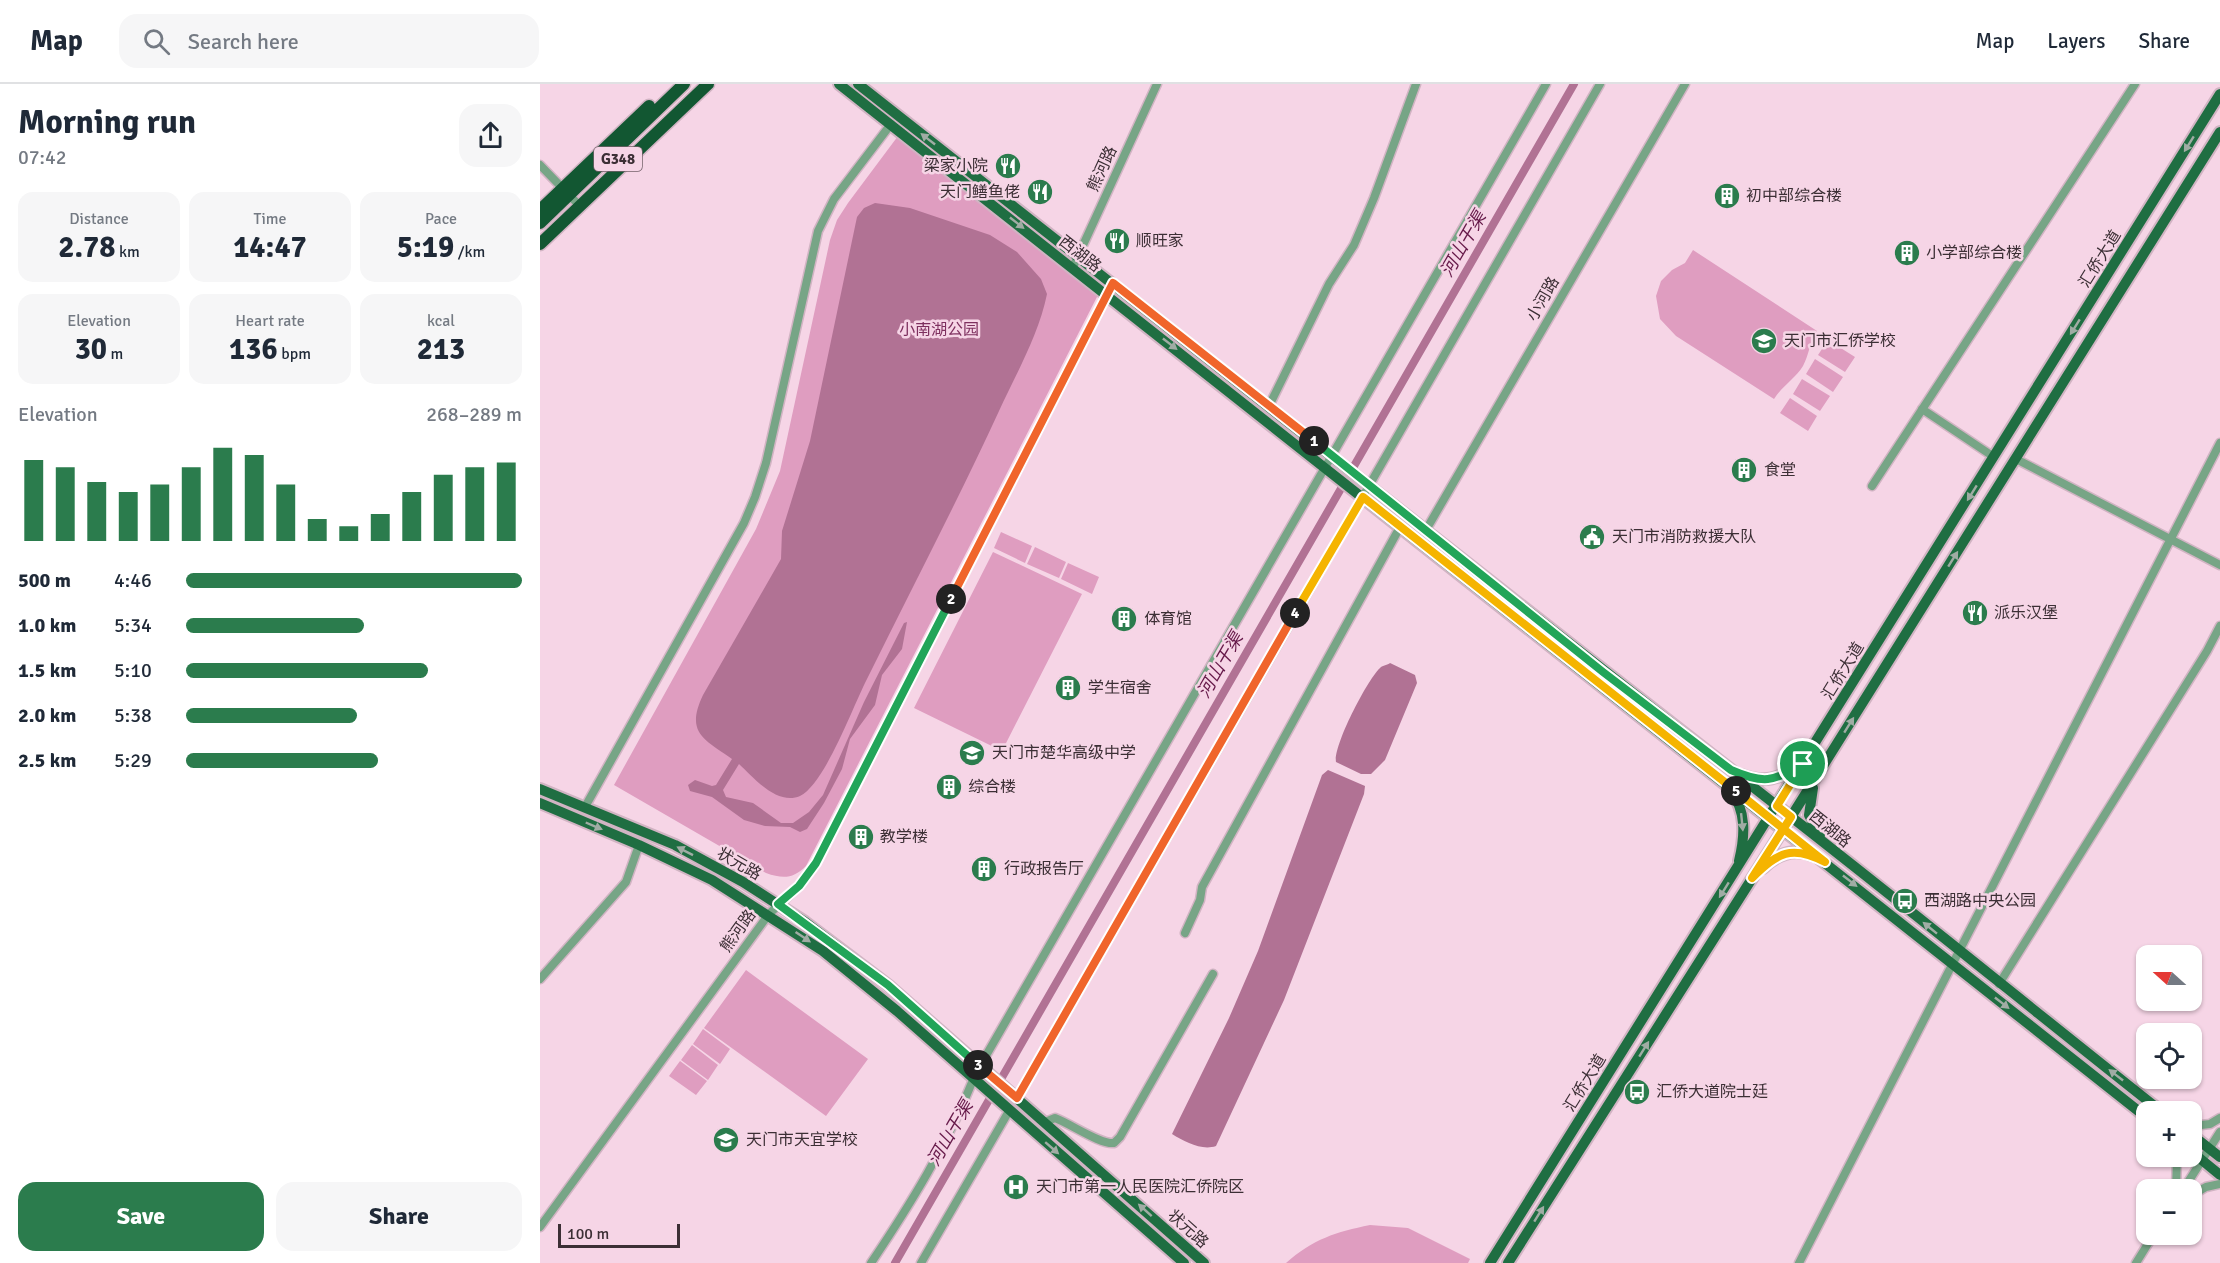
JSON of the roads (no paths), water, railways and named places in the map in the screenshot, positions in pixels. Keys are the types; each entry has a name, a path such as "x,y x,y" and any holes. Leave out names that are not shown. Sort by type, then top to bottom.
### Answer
{"highway":[{"path":"540,210 569,194 672,84"},
{"name":"G348","path":"540,223 684,84"},
{"name":"G348","path":"540,234 569,194 696,84"},
{"path":"540,244 708,84"}],"main road":[{"name":"西湖路","path":"838,84 1328,468 2136,1109"},
{"name":"西湖路","path":"858,84 1791,817 2148,1101"},
{"name":"汇侨大道","path":"1490,1263 2220,94"},
{"name":"汇侨大道","path":"1508,1263 1818,775 2220,132"},
{"path":"1731,770 1766,781 1776,779 1803,764"},
{"path":"1818,775 1811,794 1809,815 1815,829 1834,851"},
{"path":"1722,780 1734,795 1743,818 1743,840 1737,868"},
{"name":"状元路","path":"540,789 683,850 778,904 888,985 1204,1263"},
{"name":"状元路","path":"540,803 639,845 712,880 769,914 846,968 1184,1263"},
{"path":"1752,878 1768,863 1783,854 1802,852 1825,862"},
{"path":"2202,1143 2220,1157"},
{"path":"2202,1161 2220,1175"}],"street":[{"name":"熊河路","path":"1073,267 1158,84"},
{"path":"1269,406 1329,284 1354,245 1416,84"},
{"path":"983,1069 1335,458 1546,84"},
{"path":"1017,1098 1360,495 1600,84"},
{"name":"小河路","path":"1425,530 1685,84"},
{"path":"1872,486 2135,84"},
{"path":"585,807 744,523 766,464 818,231 834,199 891,124"},
{"path":"540,165 569,194"},
{"name":"熊河路","path":"540,1227 769,914 799,886 816,863 1113,283"},
{"path":"1922,409 1994,457"},
{"path":"1800,1263 2220,444"},
{"path":"2016,459 2220,565"},
{"path":"1185,933 1200,900 1202,887 1400,527"},
{"path":"1999,984 2207,651 2220,626"},
{"path":"540,979 626,882 639,845"},
{"path":"1044,1122 1055,1118 1077,1126 1101,1142 1114,1143 1120,1137 1213,974"},
{"path":"871,1263 905,1212 975,1082"},
{"path":"921,1263 1009,1110"},
{"path":"2202,1125 2210,1124 2220,1118"},
{"path":"2202,1161 2220,1132"},
{"path":"2202,1189 2220,1184"},
{"path":"2136,1263 2147,1245"}],"waterway":[{"name":"河山干渠","path":"895,1263 1574,84"}],"place":[{"name":"梁家小院","path":"1008,166"},
{"name":"天门鳝鱼佬","path":"1040,192"},
{"name":"初中部综合楼","path":"1727,196"},
{"name":"顺旺家","path":"1117,241"},
{"name":"小学部综合楼","path":"1907,253"},
{"name":"天门市汇侨学校","path":"1764,341"},
{"name":"食堂","path":"1744,470"},
{"name":"天门市消防救援大队","path":"1592,537"},
{"name":"派乐汉堡","path":"1975,613"},
{"name":"体育馆","path":"1124,619"},
{"name":"学生宿舍","path":"1068,688"},
{"name":"天门市楚华高级中学","path":"972,753"},
{"name":"综合楼","path":"949,787"},
{"name":"教学楼","path":"861,837"},
{"name":"行政报告厅","path":"984,869"},
{"name":"西湖路中央公园","path":"1905,901"},
{"name":"汇侨大道院士廷","path":"1637,1092"},
{"name":"天门市天宜学校","path":"726,1140"},
{"name":"天门市第一人民医院汇侨院区","path":"1016,1187"}],"park label":[{"name":"小南湖公园","path":"939,330"}]}
